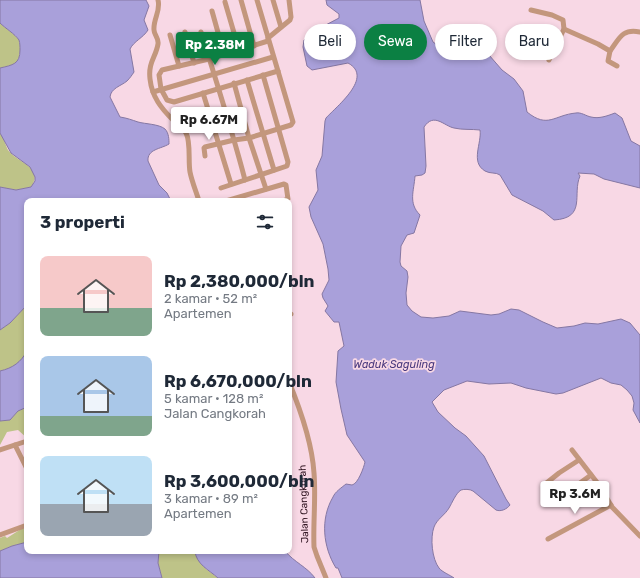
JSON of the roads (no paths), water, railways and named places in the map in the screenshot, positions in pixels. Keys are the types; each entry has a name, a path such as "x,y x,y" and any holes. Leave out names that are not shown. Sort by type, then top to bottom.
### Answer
{"street":[{"path":"158,0 159,12 154,27 158,41 150,68 150,80 156,101 186,133 189,142 190,172 198,198"},
{"path":"241,0 254,46"},
{"path":"206,156 205,146 249,138 291,125 293,122 257,0"},
{"path":"273,0 281,27"},
{"path":"278,71 174,102 169,102 166,100 161,90 159,74 162,70 209,59 254,46 268,40 290,20 289,0"},
{"path":"225,2 240,50"},
{"path":"531,10 562,19 563,24"},
{"path":"212,11 224,54"},
{"path":"564,29 610,51"},
{"path":"617,66 608,61 610,51 622,34 633,31 640,32"},
{"path":"185,32 194,63"},
{"path":"201,32 245,180"},
{"path":"170,35 179,66"},
{"path":"153,92 273,57"},
{"path":"221,188 287,166 288,162 263,76"},
{"path":"247,80 274,170"},
{"path":"234,83 249,138 266,189"},
{"path":"203,93 231,184"},
{"path":"236,198 284,184 286,185 286,198"},
{"name":"Jalan Cangkorah","path":"292,390 304,421 313,463 315,484 314,547 316,556 326,578"},
{"path":"0,450 24,442"},
{"path":"15,445 24,463"},
{"path":"572,450 611,505 640,536"},
{"path":"544,485 559,473 580,460"},
{"path":"580,483 591,475"},
{"path":"548,539 611,505"},
{"path":"0,535 24,526"}],"water":[{"path":"0,0 146,0 149,6 144,20 148,30 130,49 134,72 127,81 112,91 110,97 120,117 159,126 165,129 169,144 152,152 148,157 148,161 159,185 170,198 24,198 24,308 10,323 0,330 0,187 16,190 31,187 35,181 35,177 30,167 11,153 0,133 0,68 9,66 17,61 20,55 20,44 19,40 0,23"},
{"name":"Waduk Saguling","path":"326,0 420,0 425,24 364,24 364,60 427,60 427,28 435,43 435,60 493,60 502,70 514,79 523,91 527,112 534,117 540,120 551,120 568,114 580,113 597,118 615,113 622,118 631,141 640,146 640,188 604,179 594,174 578,173 580,176 575,210 571,215 554,220 543,211 512,195 500,175 487,172 481,167 477,158 480,130 454,128 435,120 428,123 424,127 425,173 415,176 413,197 414,206 420,215 414,233 407,235 401,246 400,262 401,266 407,271 408,277 406,293 407,305 412,311 421,317 433,318 449,316 460,311 491,315 499,314 511,309 519,310 557,328 585,323 598,324 621,319 630,323 640,335 640,423 633,410 634,403 632,396 627,390 621,385 611,383 601,378 563,393 556,394 526,388 511,383 489,384 467,381 444,390 432,402 438,412 466,436 484,456 510,505 504,510 498,511 472,490 461,490 457,493 447,510 435,524 432,537 433,554 439,568 454,578 342,578 328,551 326,542 326,514 333,497 346,484 352,485 356,482 365,462 347,435 341,409 336,382 338,351 344,346 339,322 334,322 325,311 328,306 322,294 329,280 328,269 323,244 311,217 309,207 318,190 316,170 322,156 326,118 351,91 357,76 355,69 348,63 312,70 307,66 306,60 356,60 356,24 328,24 339,18 339,14 327,5"},
{"path":"24,355 24,408 18,411 10,420 0,421 0,371 16,364"},
{"path":"24,543 24,554 159,554 158,563 162,578 0,578 0,551"},
{"path":"196,554 288,554 315,578 218,578 200,563"}]}
